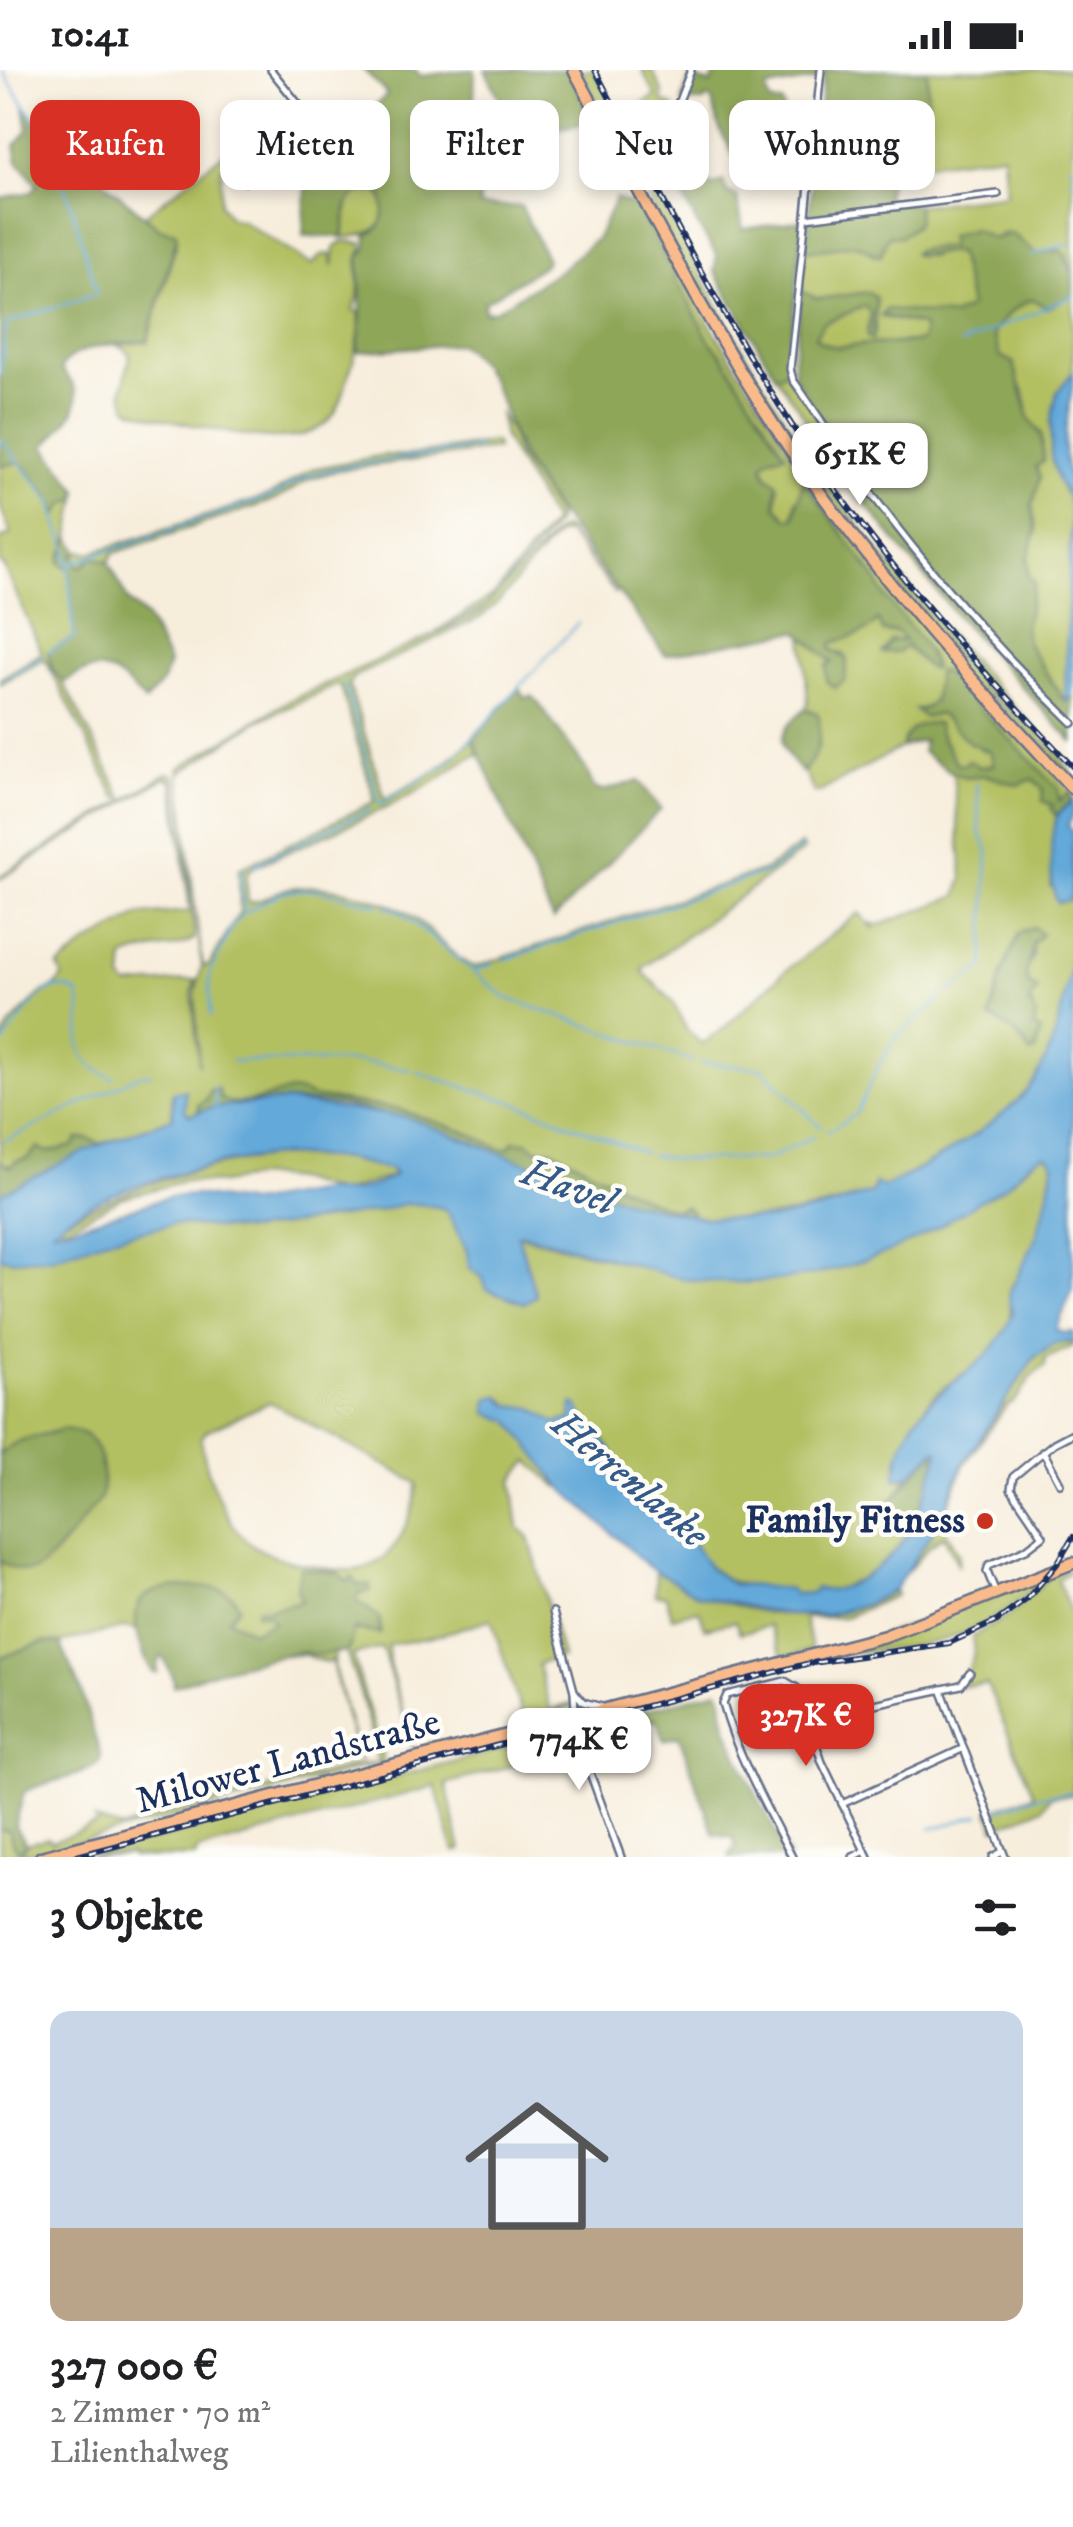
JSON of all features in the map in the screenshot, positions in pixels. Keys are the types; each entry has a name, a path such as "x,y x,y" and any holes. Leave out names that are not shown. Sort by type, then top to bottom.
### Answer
{"main road":[{"path":"574,70 700,302 799,462 912,612 1069,784"},
{"name":"Milower Landstraße","path":"41,1857 885,1636 1073,1563"}],"street":[{"path":"271,70 295,100"},
{"path":"679,100 691,70"},
{"path":"822,70 790,368 792,380 906,539 1073,723"},
{"path":"295,124 306,152 245,182 238,179 238,167 295,124"},
{"path":"806,218 998,194"},
{"path":"996,1593 989,1566 1026,1549 1043,1536 1011,1488 1013,1478 1043,1452 1073,1434"},
{"path":"1043,1452 1060,1483"},
{"path":"553,1612 574,1690 576,1735 621,1857"},
{"path":"806,1719 964,1684 970,1672"},
{"path":"792,1857 757,1791 723,1704 724,1698 785,1681 797,1688 841,1804 867,1854 853,1857"},
{"path":"941,1689 1004,1855 992,1857"},
{"path":"574,1690 582,1702 605,1708"},
{"path":"550,1722 576,1735"},
{"path":"841,1804 962,1749"},
{"path":"612,1857 614,1838"}],"green space":[{"path":"364,70 416,70 420,76 475,70 474,100 410,100 410,190 480,190 480,206 521,206 547,260 484,303 485,312 495,311 560,270 597,238 616,198 638,208 709,340 785,454 770,457 763,464 766,474 777,483 776,506 787,518 794,518 803,480 924,645 933,669 906,646 898,652 883,653 891,640 905,641 897,632 883,632 878,620 862,632 832,643 831,649 847,659 845,680 835,688 827,682 826,666 832,662 798,631 665,655 534,478 490,379 470,353 457,344 358,352 359,257 366,249 367,235 383,219 382,195 377,191 352,197 346,209 343,237 303,236 306,190 390,190 390,100 381,100 387,94"},
{"path":"485,70 570,70 583,100 579,100 578,125 559,128 559,100 500,100"},
{"path":"580,70 593,70 609,100 596,100"},
{"path":"642,70 652,70 663,94 662,100 649,100 656,96"},
{"path":"716,70 819,70 819,79 768,88 769,100 729,100 729,146 711,99 683,100 690,78 711,84"},
{"path":"824,70 927,70 928,100 821,100"},
{"path":"927,70 1073,70 1073,274 1066,254 1036,253 1005,233 993,239 978,231 950,236 950,246 914,252 929,257 941,251 959,254 970,307 952,316 886,310 882,317 921,325 921,341 829,345 815,338 823,323 865,306 871,313 867,330 875,333 876,303 869,292 818,299 801,291 805,251 850,244 881,255 888,236 902,236 916,225 918,205 1006,194 1003,154 935,163 935,100 928,100"},
{"path":"24,105 30,113 30,176 18,161 15,145 28,130"},
{"path":"220,156 220,204 230,218 242,221 312,265 321,255 330,254 333,266 335,248 343,241 362,243 357,303 353,310 359,312 360,321 355,355 335,412 315,430 299,436 263,438 151,416 127,407 122,391 130,356 116,345 147,344 177,242 176,232 159,228 145,215 177,190 200,190 200,172"},
{"path":"723,181 727,193 737,196 743,229 803,220 788,370 776,376 714,271 717,256 679,190 709,190 709,185"},
{"path":"113,190 160,229 177,236 147,341 88,349 61,368 75,389 76,406 45,446 78,490 77,498 65,504 57,515 49,496 20,462 0,466 0,198 32,192"},
{"path":"632,190 636,190 709,323 824,502 1071,792 1058,801 1059,789 940,671 933,701 917,709 931,716 940,714 982,750 990,751 994,765 956,764 939,731 905,738 902,747 814,792 804,772 819,745 812,710 805,709 808,703 803,635 832,662 827,682 845,655 831,649 832,642 862,632 878,620 888,633 897,632 906,641 893,640 883,651 905,646 934,667 923,644 877,580 796,500 793,518 787,518 776,506 778,487 763,464 770,457 785,453 709,340 638,208 642,209"},
{"path":"644,190 656,190 774,402 861,529 1059,755 1073,777 934,628 840,511 779,422"},
{"path":"811,190 887,190 887,200 918,205 917,223 902,236 888,236 880,256 856,244 805,251"},
{"path":"378,191 384,202 384,220 372,231 343,237 349,198 355,192"},
{"path":"974,229 993,239 1011,233 1036,253 1062,250 1073,274 1073,295 1048,308 1033,299 1010,313 993,333 1000,356 1013,362 1029,418 1041,435 1044,461 1036,466 1040,478 1032,506 1036,531 1028,559 1029,577 1035,582 1025,626 1027,643 1061,697 1066,701 1073,697 1073,718 1068,722 1073,727 1073,742 956,615 864,502 873,493 793,375 801,291 818,299 869,292 876,298 873,339 867,337 871,313 865,306 823,323 815,337 828,345 921,341 921,325 881,315 887,309 953,316 970,307 959,254 913,254 917,250 950,246 949,236"},
{"path":"1073,295 1073,372 1057,393 1051,421 1051,456 1057,479 1068,497 1071,518 1065,701 1027,643 1025,626 1035,583 1029,577 1028,559 1036,531 1032,506 1037,490 1036,466 1044,460 1041,433 1029,418 1024,391 1000,356 993,333 1010,313 1033,299 1048,308"},
{"path":"788,370 790,380 829,440 871,496 864,502 776,376"},
{"path":"499,412 517,453 558,516 557,522 485,607 436,631 495,594 553,522 504,438"},
{"path":"495,442 497,449 338,470 309,479 277,499 114,553 109,562 90,558 82,567 74,560 79,551 91,553 271,495 312,469 385,455 406,456"},
{"path":"20,462 49,496 55,513 77,498 70,537 60,562 69,569 74,637 48,652 53,670 63,682 123,798 116,797 45,659 0,684 0,679 42,653 0,563 0,539 11,534 0,506 0,466"},
{"path":"564,528 616,594 567,532 557,534 480,618 353,677 349,685 385,799 439,769 473,739 479,755 390,805 252,868 246,876 248,902 303,887 358,894 407,913 456,956 475,967 765,870 801,845 804,850 643,968 672,1001 687,1030 702,1044 859,913 876,931 871,923 880,925 957,896 963,877 953,773 968,778 984,775 1018,785 1033,779 1041,786 1044,801 1054,805 1051,808 1055,815 1060,814 1055,829 1051,887 1071,888 1073,882 1072,933 1068,986 1055,1038 1045,1062 1020,1098 966,1141 888,1185 880,1187 875,1183 873,1192 828,1206 760,1218 689,1216 692,1213 684,1207 675,1210 646,1199 551,1149 502,1149 398,1109 312,1097 229,1103 221,1099 218,1089 210,1090 206,1100 198,1105 198,1114 187,1114 172,1096 172,1118 101,1144 78,1139 73,1146 48,1152 37,1148 27,1159 10,1166 0,1162 0,1044 10,1025 40,994 56,986 63,976 58,967 85,945 139,915 190,911 173,781 165,778 0,876 167,774 172,774 175,777 195,938 124,958 122,979 128,986 196,980 192,993 199,1066 195,993 202,966 198,932 203,966 209,965 240,912 239,869 375,801 341,687 337,685 258,721 180,773 181,788 179,768 288,701 478,614 556,532","holes":["1033,927 1042,934 1033,942 1033,956 1025,971 1028,984 1036,989 1029,999 1036,1014 1027,1047 1006,1024 990,1018 1002,973 1019,933"]},
{"path":"70,537 79,551 74,556 78,566 93,557 109,562 128,601 147,618 169,663 163,681 145,702 120,678 105,670 87,671 63,682 53,670 48,653 74,637 69,569 60,562"},
{"path":"943,671 1059,789 1059,801 1071,792 1073,799 1056,815 1053,805 1042,801 1043,790 1033,779 1018,785 985,775 968,778 953,773 922,752 924,740 902,747 914,728 937,723 957,764 969,760 979,767 994,765 990,751 971,744 940,714 924,717 915,710 934,701 937,672"},
{"path":"519,688 524,698 532,696 537,701 586,769 594,788 602,791 639,781 661,809 553,920 473,739"},
{"path":"805,709 817,713 820,733 818,747 802,772 787,754 782,739 788,725"},
{"path":"1033,927 1042,934 1033,943 1027,978 1037,990 1029,1002 1036,1014 1034,1027 1041,1031 1035,1051 1030,1054 1014,1032 990,1018 1002,973 1019,933"},
{"path":"217,1088 221,1099 233,1103 302,1092 312,1097 398,1109 502,1149 509,1148 514,1141 526,1142 539,1150 551,1149 646,1199 675,1210 687,1207 692,1213 689,1216 634,1203 425,1125 371,1111 316,1102 258,1103 199,1112 198,1105 206,1100 210,1090"},
{"path":"87,1138 101,1144 0,1194 0,1162 10,1167 27,1159 37,1148 48,1152"},
{"path":"284,1155 346,1159 392,1170 395,1175 340,1193 294,1179 263,1176 222,1183 184,1181 122,1198 67,1227 58,1224 112,1198 168,1178"},
{"path":"1047,1155 1053,1161 1037,1235 1010,1292 1009,1327 987,1355 935,1395 912,1427 903,1479 910,1475 892,1500 888,1528 911,1530 889,1558 844,1586 810,1594 793,1594 789,1589 751,1586 727,1579 707,1565 674,1514 624,1481 611,1450 572,1409 572,1419 556,1423 533,1408 509,1405 503,1398 487,1412 510,1421 562,1487 529,1461 513,1480 519,1528 529,1537 562,1657 538,1664 550,1710 573,1704 524,1721 491,1619 432,1637 388,1645 389,1664 415,1754 382,1648 353,1655 384,1762 362,1768 360,1763 363,1766 378,1762 346,1651 351,1631 381,1632 380,1619 356,1600 359,1594 367,1592 368,1585 357,1585 352,1578 348,1582 337,1573 323,1573 303,1601 268,1609 273,1622 252,1632 229,1619 239,1606 232,1595 221,1590 138,1605 137,1630 126,1627 60,1643 44,1642 0,1658 0,1561 7,1565 48,1560 100,1499 63,1429 21,1441 0,1455 0,1257 11,1260 174,1224 251,1231 421,1204 443,1208 448,1213 467,1251 469,1268 485,1284 528,1300 536,1296 518,1235 691,1280 875,1257 1002,1189 1038,1157","holes":["270,1402 417,1483 407,1525 380,1560 354,1570 299,1563 258,1548 237,1530 216,1492 201,1439 206,1431"]},
{"path":"1073,1342 1073,1346 1045,1359 1045,1366 1006,1407 964,1465 942,1523 959,1554 958,1564 944,1536 906,1572 942,1518 963,1464 1034,1358 1047,1344"},
{"path":"63,1429 85,1434 96,1449 102,1475 100,1499 48,1561 31,1571 19,1570 0,1561 0,1455 21,1441"},
{"path":"938,1450 931,1482 911,1530 888,1528 883,1509"},
{"path":"300,1568 338,1573 348,1582 352,1577 357,1585 370,1585 370,1591 359,1594 356,1600 379,1617 380,1634 354,1629 346,1651 282,1655 174,1686 162,1656 157,1673 153,1673 137,1630 137,1611 144,1597 177,1587 222,1590 239,1606 229,1619 252,1632 273,1622 269,1615 256,1613 258,1608 302,1601 297,1590"},
{"path":"1072,1569 1057,1580 1073,1617 1073,1795 1051,1796 1042,1808 995,1828 989,1811 1034,1795 987,1684 963,1686 974,1653 972,1637 1014,1612 1052,1574"},
{"path":"656,1571 713,1598 774,1614 834,1612 894,1590 896,1595 845,1617 804,1618 812,1650 783,1657 769,1626 740,1633 735,1621 705,1628 699,1610 672,1617 666,1596 655,1595"},
{"path":"1044,1577 1009,1609 949,1638 905,1648 842,1650"},
{"path":"44,1642 60,1643 81,1691 101,1757 99,1763 82,1773 24,1792 15,1827 27,1844 19,1851 9,1830 0,1830 0,1658"},
{"path":"335,1653 334,1668 359,1760 331,1660 327,1663 305,1655 282,1655"},
{"path":"718,1690 737,1752 789,1857 729,1857 736,1844 732,1837 714,1834 679,1736 664,1740 656,1719 589,1737 598,1723"},
{"path":"566,1732 574,1741 574,1748 446,1784 461,1850 454,1851 435,1786 196,1851 196,1857 88,1857"},
{"path":"356,1765 358,1769 55,1848 0,1857 0,1830 10,1830 23,1850 27,1844 47,1838 52,1842 98,1824 95,1820 122,1829 160,1815"}],"water":[{"path":"1073,372 1065,444 1073,484 1073,691 1067,702 1071,518 1068,497 1057,479 1051,456 1051,421 1057,392"},
{"path":"1073,799 1068,826 1073,832 1072,895 1058,903 1051,848 1057,817"},
{"name":"Havel","path":"1073,957 1073,1289 1056,1330 1073,1332 1073,1342 1056,1343 1034,1358 963,1464 942,1518 894,1590 864,1605 828,1615 788,1615 699,1596 649,1567 559,1485 510,1421 487,1413 488,1399 499,1396 509,1405 533,1408 556,1423 572,1419 573,1404 577,1405 617,1459 624,1481 654,1503 670,1509 710,1569 733,1584 790,1589 794,1594 813,1593 815,1588 838,1589 888,1558 920,1511 939,1451 910,1475 896,1479 902,1447 929,1403 985,1357 1013,1313 1010,1291 1035,1240 1047,1200 1054,1164 1047,1155 1033,1160 999,1190 907,1243 848,1266 786,1279 692,1280 523,1234 518,1235 536,1296 524,1303 486,1289 483,1278 469,1268 467,1251 448,1213 443,1208 421,1204 251,1231 174,1224 106,1239 54,1257 0,1257 0,1194 94,1147 173,1118 173,1092 185,1090 185,1110 189,1115 215,1107 284,1101 406,1117 624,1200 702,1218 774,1219 829,1207 873,1192 875,1183 883,1187 920,1169 965,1142 1023,1095 1049,1052","holes":["284,1155 346,1159 392,1170 395,1175 354,1191 328,1190 250,1203 196,1195 169,1197 73,1227 53,1229 102,1199 195,1169"]}],"waterway":[{"path":"0,374 7,323 97,293 56,154 2,70"},
{"path":"1068,168 1073,165"},
{"path":"1071,176 1073,183"},
{"path":"1033,254 1069,244"},
{"path":"961,344 1073,296"},
{"path":"0,439 51,501 67,550 74,637 49,652"},
{"path":"69,564 281,493 316,473 481,447"},
{"path":"344,682 380,804 449,763 578,623"},
{"path":"0,682 42,657"},
{"path":"948,992 984,967 988,850 980,833 977,783"},
{"path":"253,865 371,809"},
{"path":"504,960 770,871 801,848"},
{"path":"244,910 240,875 245,869"},
{"path":"211,1015 209,974 233,925 244,913 281,893 298,890 319,890 379,905"},
{"path":"386,907 398,910 471,970"},
{"path":"493,964 473,971 506,998 693,1061"},
{"path":"0,1048 44,993 67,988 79,995 82,1053 98,1070 113,1078"},
{"path":"827,1132 856,1114 896,1038 941,998"},
{"path":"232,1061 361,1062 410,1070"},
{"path":"701,1063 761,1068 821,1127"},
{"path":"417,1072 521,1105 644,1153"},
{"path":"5,1141 140,1075 151,1074"},
{"path":"215,1087 215,1107"},
{"path":"651,1155 675,1160 768,1159 814,1136"},
{"path":"992,1811 1034,1797 1073,1792"},
{"path":"931,1829 980,1815"}],"railway":[{"path":"595,70 731,325 823,472 942,624 1073,767"},
{"path":"74,1857 806,1664 949,1643 997,1621 1027,1599 1057,1564 1073,1537"}],"place":[{"name":"Family Fitness","path":"985,1521"}],"water label":[{"name":"Herrenlanke","path":"629,1480"}]}
